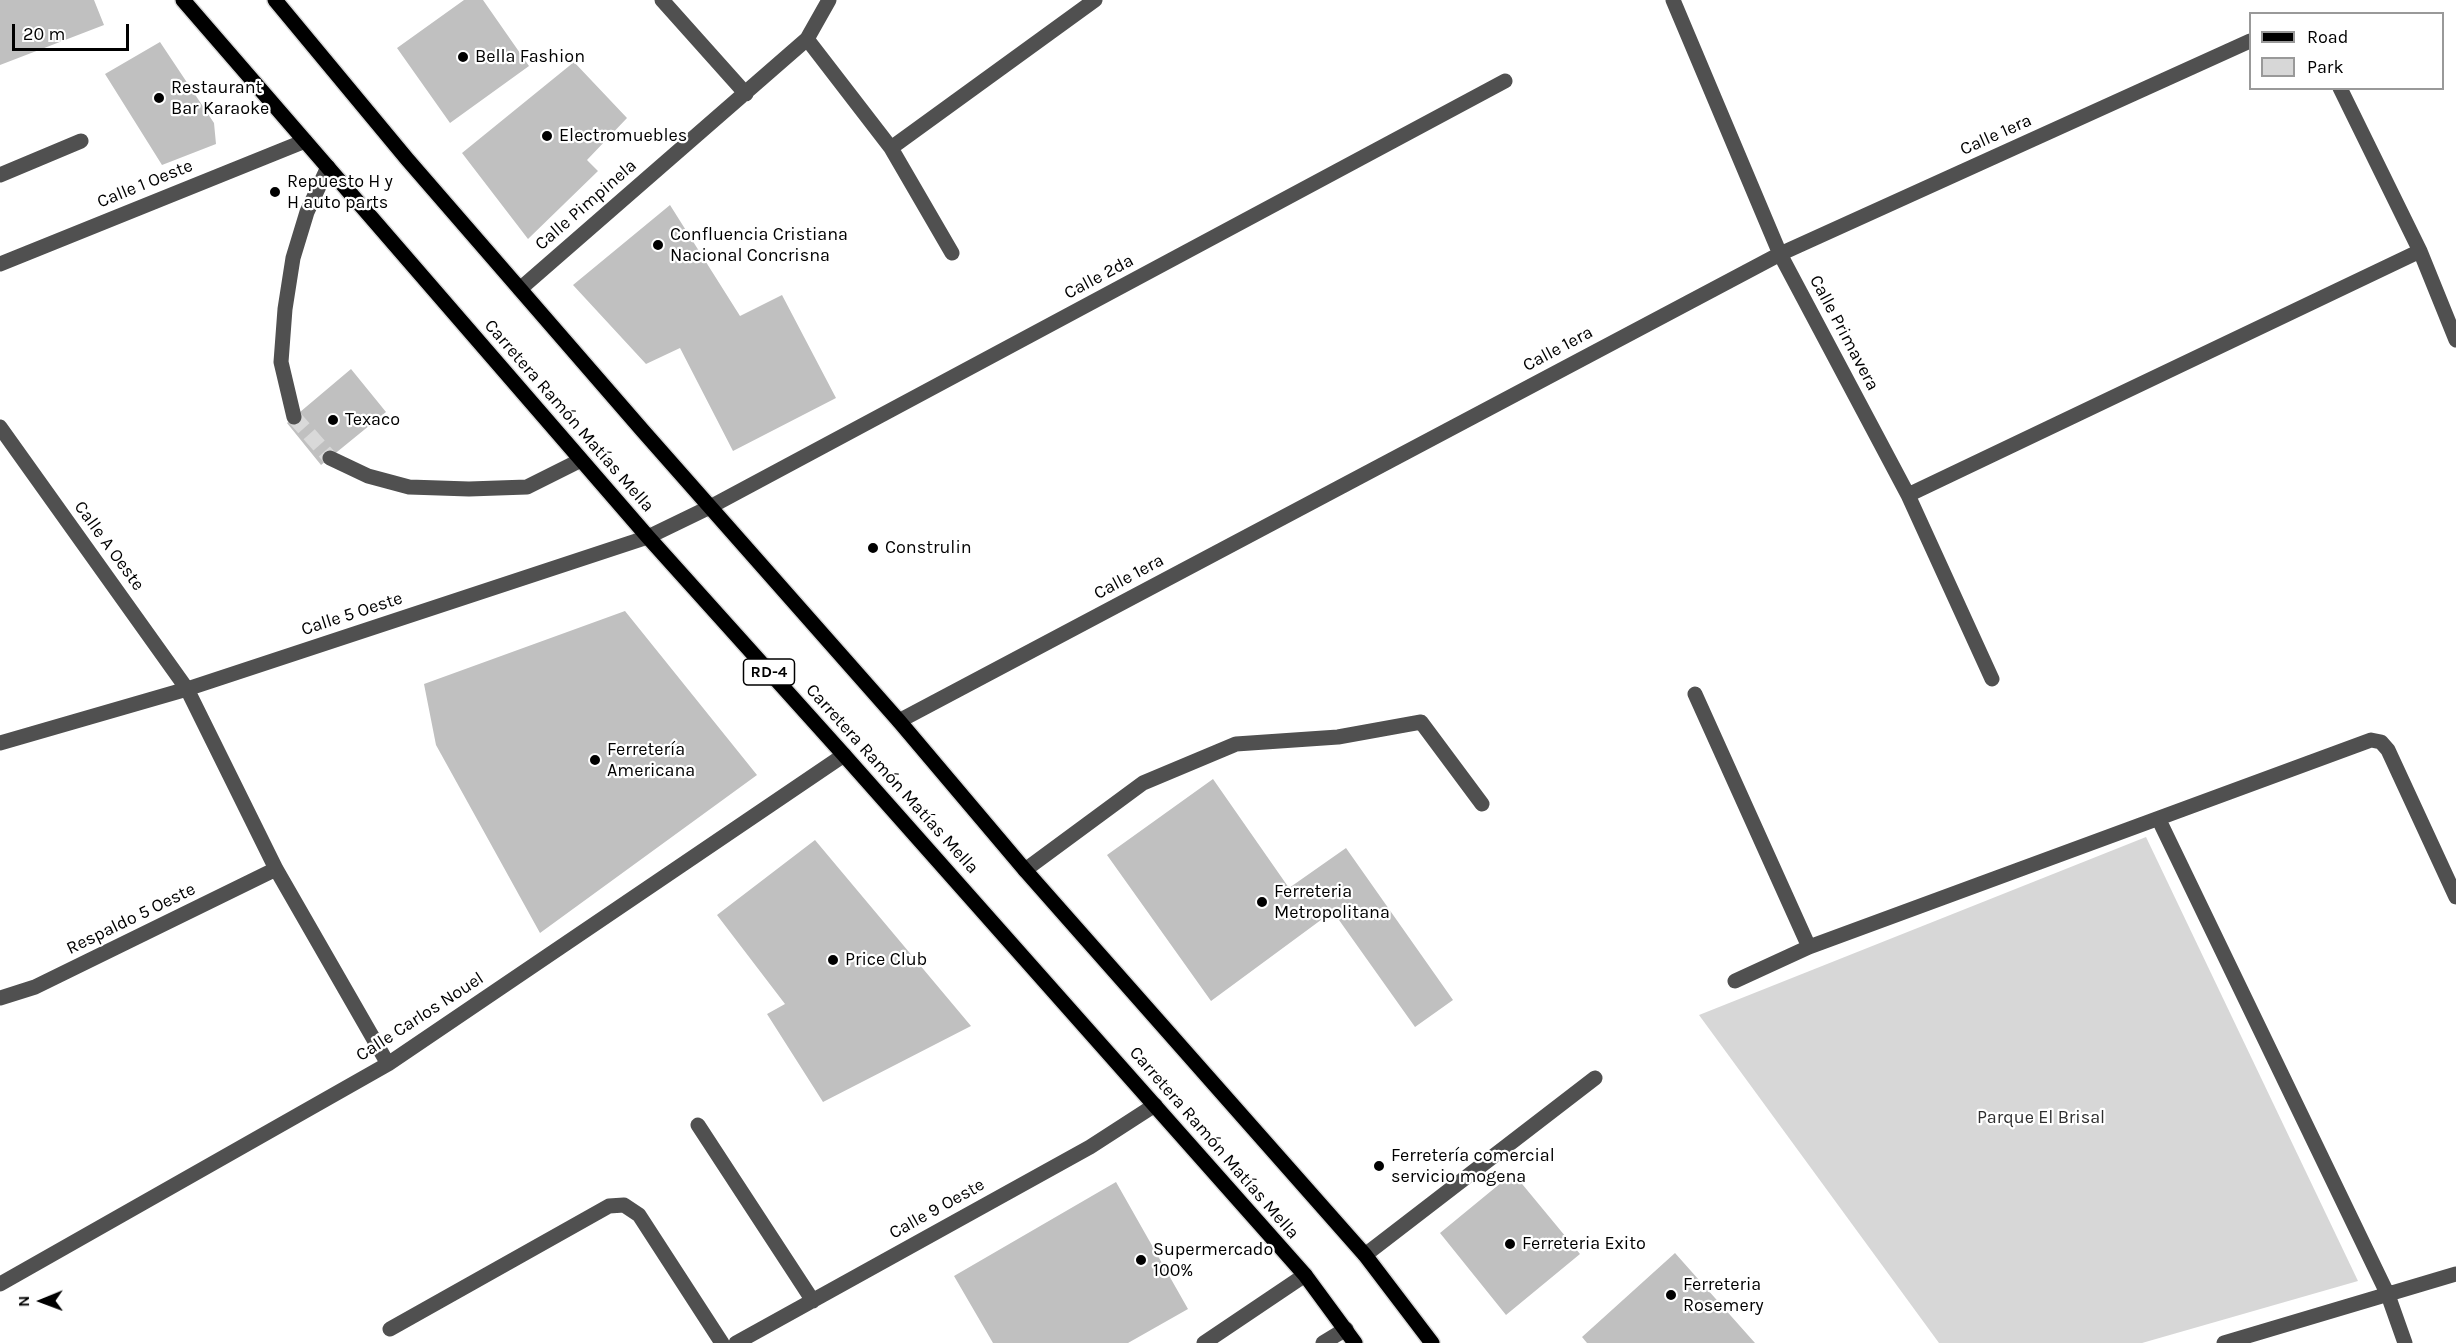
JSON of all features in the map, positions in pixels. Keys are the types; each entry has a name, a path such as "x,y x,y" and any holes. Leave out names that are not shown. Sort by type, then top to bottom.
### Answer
{"main road":[{"name":"Carretera Ramón Matías Mella","path":"183,0 648,537 1305,1275 1355,1343"},
{"path":"275,0 519,289 899,721 1025,870 1365,1255 1432,1343"}],"street":[{"path":"662,0 746,94"},
{"name":"Calle Pimpinela","path":"519,289 807,39 829,0"},
{"path":"891,148 1095,0"},
{"name":"Calle Primavera","path":"1673,0 1780,254 1908,495 1992,679"},
{"path":"807,39 891,148 952,253"},
{"name":"Calle 1era","path":"899,721 1780,254 2249,40"},
{"name":"Calle 2da","path":"710,507 1505,81"},
{"path":"2341,90 2420,251 2456,340"},
{"path":"0,175 81,141"},
{"name":"Calle 1 Oeste","path":"0,264 305,141"},
{"path":"294,417 281,362 285,309 293,258 308,212 328,168"},
{"path":"1908,495 2420,251"},
{"name":"Calle A Oeste","path":"0,427 187,688 276,869 388,1064"},
{"path":"330,459 368,476 409,487 469,489 528,487 581,460"},
{"name":"Calle 5 Oeste","path":"0,743 187,688 648,537 710,507"},
{"path":"1695,694 1809,947"},
{"path":"1025,870 1143,783 1236,744 1338,737 1421,722 1482,804"},
{"path":"1735,981 1809,947 2371,740 2381,742 2388,750 2456,897"},
{"name":"Calle Carlos Nouel","path":"0,1284 388,1064 844,755"},
{"path":"2159,820 2388,1295 2405,1343"},
{"name":"Respaldo 5 Oeste","path":"0,998 35,987 276,869"},
{"path":"1365,1255 1595,1078"},
{"name":"Calle 9 Oeste","path":"736,1343 1090,1147 1155,1105"},
{"path":"698,1125 813,1301"},
{"path":"390,1329 609,1206 624,1205 639,1215 722,1343"},
{"path":"2224,1343 2456,1274"},
{"path":"1204,1343 1305,1275"},
{"path":"1323,1343 1346,1329"}],"green space":[{"name":"Parque El Brisal","path":"2146,837 2358,1281 2142,1343 1939,1343 1699,1015"}],"building":[{"path":"0,0 94,0 104,25 0,65"},
{"name":"Bella Fashion","path":"464,0 483,0 529,66 450,123 397,48"},
{"name":"Restaurant Bar Karaoke","path":"160,42 214,123 216,144 162,165 105,74"},
{"name":"Electromuebles","path":"574,62 627,118 587,160 598,171 528,239 462,153"},
{"path":"670,205 740,316 782,295 836,398 733,451 680,348 646,364 573,285"},
{"name":"Texaco","path":"351,369 386,412 321,465 287,423"},
{"name":"Ferretería Americana","path":"625,611 757,775 540,933 436,745 424,684"},
{"name":"Ferreteria Metropolitana","path":"1213,779 1289,888 1346,848 1453,1000 1415,1027 1339,920 1325,917 1211,1001 1107,855"},
{"name":"Price Club","path":"815,840 971,1026 823,1102 767,1014 785,1004 717,915"},
{"name":"Ferreteria Exito","path":"1513,1173 1580,1254 1506,1315 1440,1233"},
{"path":"1116,1182 1188,1309 1128,1343 993,1343 954,1276"},
{"name":"Ferreteria Rosemery","path":"1675,1253 1755,1343 1587,1343 1582,1337"}],"tunnel":[{"path":"294,417 330,458"}],"place":[{"name":"Bella Fashion","path":"463,57"},
{"name":"Restaurant Bar Karaoke","path":"159,98"},
{"name":"Electromuebles","path":"547,136"},
{"name":"Repuesto H y H auto parts","path":"275,192"},
{"name":"Confluencia Cristiana Nacional Concrisna","path":"658,245"},
{"name":"Texaco","path":"333,420"},
{"name":"Construlin","path":"873,548"},
{"name":"Ferretería Americana","path":"595,760"},
{"name":"Ferreteria Metropolitana","path":"1262,902"},
{"name":"Price Club","path":"833,960"},
{"name":"Ferretería comercial servicio mogena","path":"1379,1166"},
{"name":"Ferreteria Exito","path":"1510,1244"},
{"name":"Supermercado 100%","path":"1141,1260"},
{"name":"Ferreteria Rosemery","path":"1671,1295"}]}
